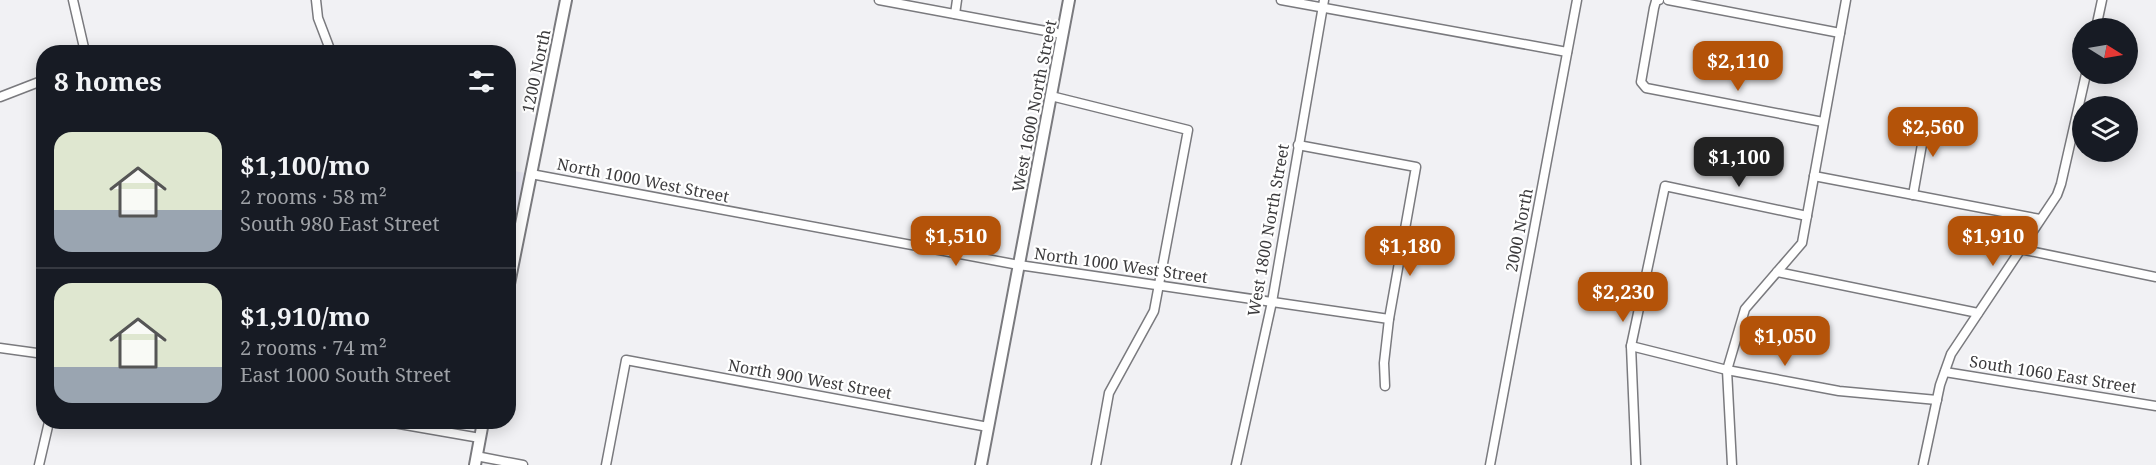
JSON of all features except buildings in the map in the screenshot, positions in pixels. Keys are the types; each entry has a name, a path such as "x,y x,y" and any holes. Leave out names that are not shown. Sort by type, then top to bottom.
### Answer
{"street":[{"path":"73,0 83,45"},
{"path":"316,0 318,18 328,45"},
{"name":"1200 North","path":"516,249 566,0"},
{"path":"879,0 1062,34"},
{"path":"955,14 957,0"},
{"name":"West 1600 North Street","path":"981,465 1069,0"},
{"path":"1281,0 1324,4 1567,52"},
{"name":"2000 North","path":"1490,465 1577,0"},
{"path":"1658,0 1641,82 1647,88 1823,122"},
{"path":"1668,0 1840,33"},
{"path":"1732,465 1727,370 1745,309 1802,243 1846,0"},
{"path":"2098,18 2102,0"},
{"name":"West 1800 North Street","path":"1236,465 1272,302 1324,4"},
{"path":"0,97 36,83"},
{"path":"1923,465 1937,400 1951,354 2057,195 2084,84"},
{"path":"1051,96 1188,130 1154,311 1109,393 1096,465"},
{"path":"1913,195 1924,133 1935,115"},
{"path":"1298,145 1416,167 1389,319 1384,363 1385,386"},
{"name":"North 1000 West Street","path":"531,174 1019,266 1389,319"},
{"path":"1814,176 2040,219"},
{"path":"1636,465 1631,346 1665,186 1807,216"},
{"path":"2020,249 2156,277"},
{"path":"1777,272 1978,313"},
{"path":"1631,346 1727,370 1839,390 1937,400"},
{"path":"0,348 36,353"},
{"name":"North 900 West Street","path":"606,465 626,360 988,426"},
{"name":"South 1060 East Street","path":"1945,372 2156,406"},
{"path":"39,465 48,429"},
{"path":"428,429 480,438"},
{"path":"482,429 476,461 523,465"}],"shaded area":[{"path":"516,171 531,174 516,252"}]}
